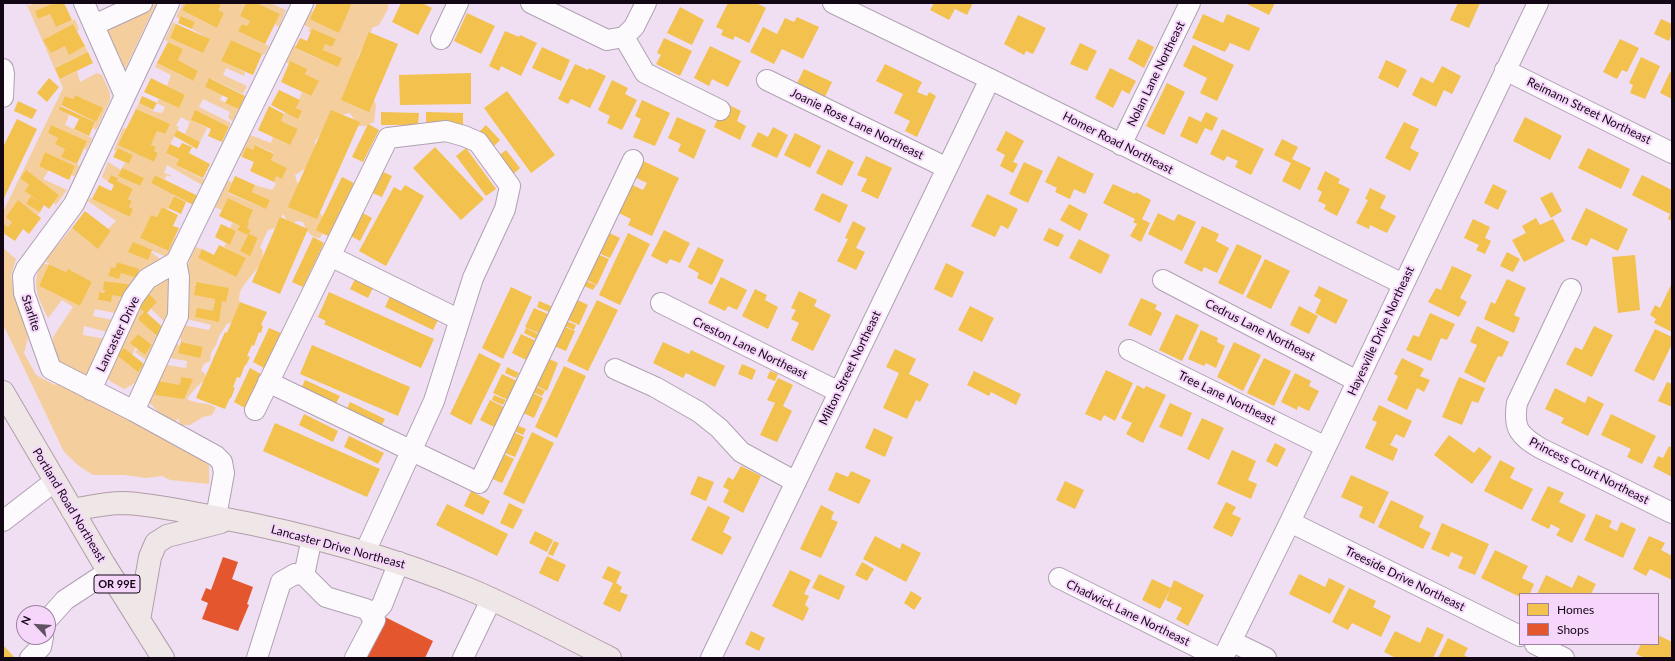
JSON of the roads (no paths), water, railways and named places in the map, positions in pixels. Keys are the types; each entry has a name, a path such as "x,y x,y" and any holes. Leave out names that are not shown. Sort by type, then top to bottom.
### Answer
{"main road":[{"name":"Portland Road Northeast","path":"3,392 108,571 163,658"},
{"name":"Lancaster Drive Northeast","path":"72,510 107,504 124,504 162,508 312,538 365,552 399,562 472,590 610,658"},
{"path":"139,620 150,557 156,543 167,536 223,519"}],"street":[{"path":"84,3 125,96"},
{"path":"94,25 142,3"},
{"name":"Starlite","path":"169,3 74,204 30,262 23,276 24,293 51,370 134,411 216,456 222,462 224,473 222,484 223,519"},
{"path":"134,411 178,316 179,277 176,262 303,3"},
{"path":"441,38 458,3"},
{"path":"531,3 607,40 624,37 634,27 646,3"},
{"name":"Homer Road Northeast","path":"833,3 990,79 1403,284"},
{"name":"Nolan Lane Northeast","path":"1121,145 1190,3"},
{"name":"Hayesville Drive Northeast","path":"1227,650 1290,522 1538,3"},
{"path":"624,37 645,73 720,110"},
{"path":"3,69 3,97"},
{"name":"Reimann Street Northeast","path":"1505,70 1672,153"},
{"name":"Milton Street Northeast","path":"711,658 990,79"},
{"name":"Joanie Rose Lane Northeast","path":"767,80 947,168"},
{"path":"255,410 388,138 446,131 478,142 510,186 504,209 472,278 458,319 455,337 434,401 365,552"},
{"path":"268,382 478,483 632,160"},
{"path":"330,256 458,319"},
{"name":"Lancaster Drive","path":"91,390 133,298 147,279 176,262"},
{"name":"Cedrus Lane Northeast","path":"1163,280 1357,381"},
{"name":"Princess Court Northeast","path":"1571,289 1516,403 1514,418 1518,431 1524,438 1540,448 1672,513"},
{"name":"Creston Lane Northeast","path":"661,303 839,392"},
{"name":"Tree Lane Northeast","path":"1128,350 1326,447"},
{"path":"615,368 655,387 699,412 719,428 741,452 796,482"},
{"path":"4,518 55,481"},
{"name":"Treeside Drive Northeast","path":"1290,522 1519,636"},
{"path":"304,575 312,538"},
{"path":"371,616 382,605 399,562"},
{"path":"56,610 64,600 108,571"},
{"path":"257,658 281,582 295,574 304,575 326,597 366,609 375,620 355,658"},
{"name":"Chadwick Lane Northeast","path":"1059,578 1219,658"},
{"path":"463,658 492,600"},
{"path":"30,658 41,645"},
{"path":"1537,645 1564,658"},
{"path":"1227,650 1266,658"}]}
